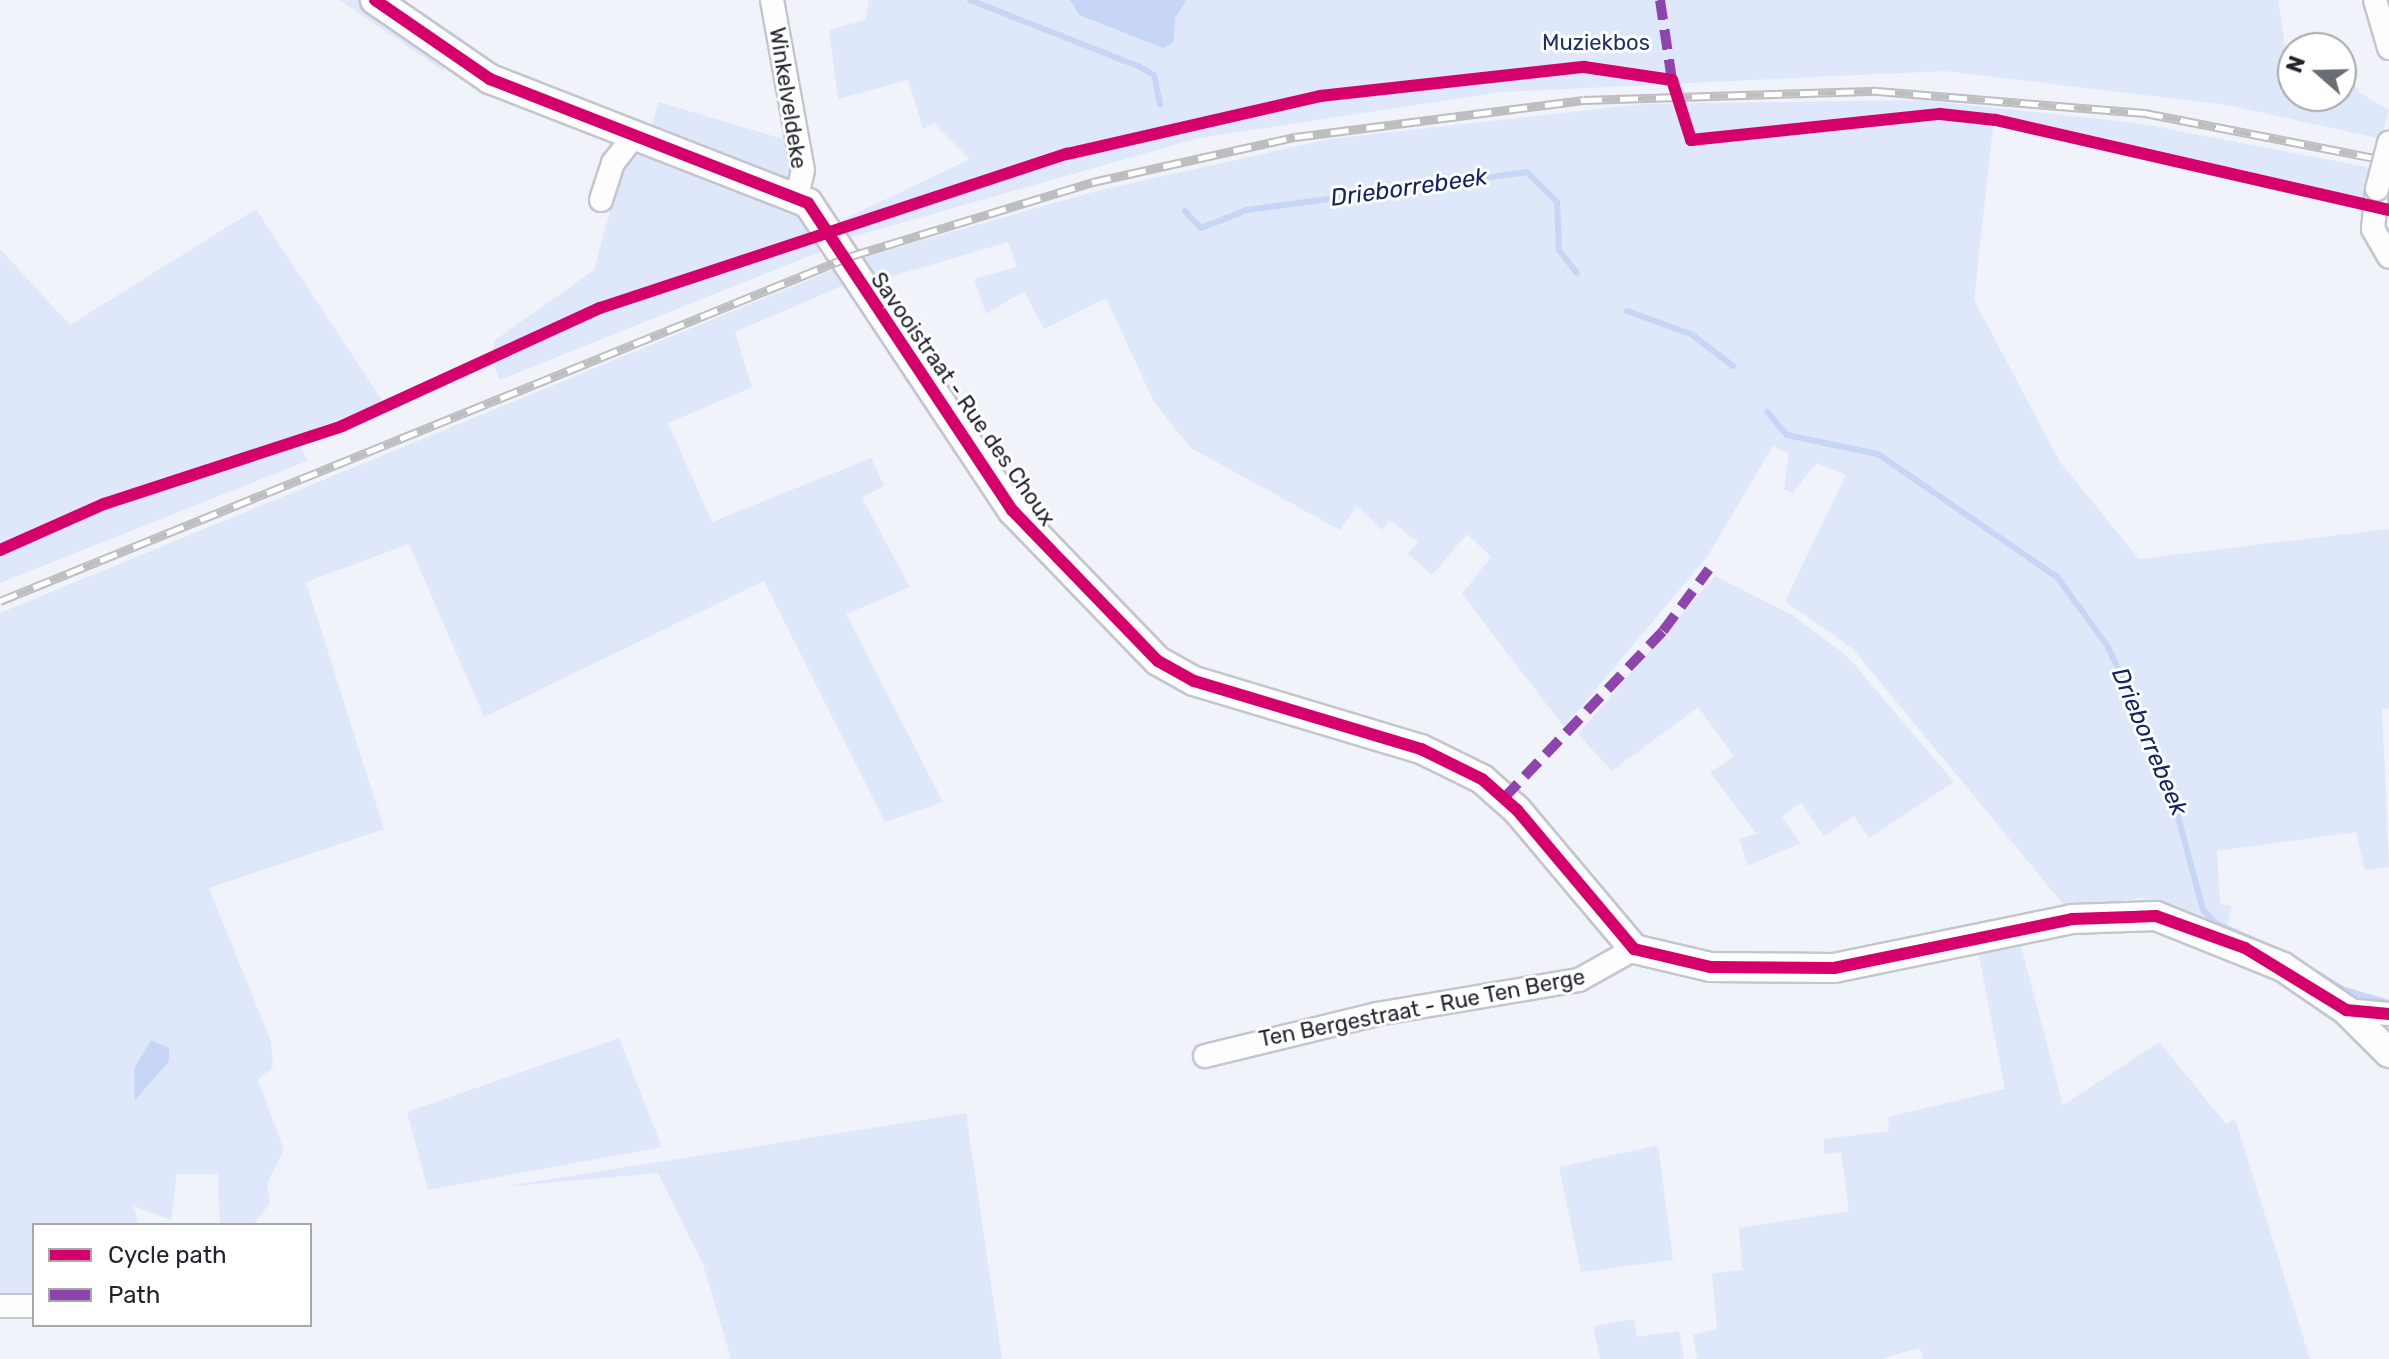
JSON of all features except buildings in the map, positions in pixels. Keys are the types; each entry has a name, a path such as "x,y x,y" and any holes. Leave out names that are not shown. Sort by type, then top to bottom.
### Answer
{"main road":[{"name":"Savooistraat - Rue des Choux","path":"375,0 457,62 797,197 817,212 852,276 1012,510 1158,661 1194,681 1421,749 1482,779 1517,810 1634,949"},
{"path":"1634,949 1710,967 1834,968 2072,919 2144,915 2245,948 2346,1010 2389,1053"}],"street":[{"name":"Winkelveldeke","path":"772,0 803,170 797,197"},
{"path":"2375,0 2389,48"},
{"path":"601,200 613,163 635,135"},
{"path":"2389,143 2377,189 2373,229 2389,257"},
{"name":"Ten Bergestraat - Rue Ten Berge","path":"1205,1056 1377,1014 1579,980 1634,949"},
{"path":"2346,1010 2389,1014"},
{"path":"0,1306 32,1306"}],"green space":[{"path":"340,0 364,0 446,62 443,71"},
{"name":"Muziekbos","path":"869,0 1070,0 1079,15 1163,48 1174,41 1175,18 1187,0 2278,0 2283,32 2277,32 2277,112 2357,112 2357,88 2389,110 2381,139 2227,105 1944,71 1501,92 1199,138 848,238 840,221 970,159 934,123 923,129 908,80 838,99 829,30 865,20"},
{"path":"1922,100 2137,123 2372,168 2362,203 1994,118 1974,300 2060,462 2139,559 2389,529 2389,708 2382,710 2389,867 2365,870 2356,832 2217,851 2220,904 2232,906 2226,931 2140,898 2068,910 1853,649 1785,601 1846,475 1817,463 1792,493 1784,489 1789,454 1773,446 1707,557 1564,727 1462,594 1491,557 1467,534 1432,575 1408,554 1418,542 1390,520 1382,530 1357,506 1340,530 1191,448 1154,402 1106,298 1044,329 1024,291 986,314 974,279 1017,267 1008,242 866,284 856,259 1104,189 1329,139 1642,104"},
{"path":"659,102 793,142 791,182 650,131"},
{"path":"641,152 798,210 827,249 500,380 491,359 495,340 594,270 622,166"},
{"path":"256,209 383,402 297,436 307,461 0,583 0,249 70,325"},
{"path":"838,268 847,284 735,332 752,387 668,423 712,522 871,458 884,486 862,498 910,587 846,614 943,802 885,822 764,581 484,717 409,544 306,582 384,829 209,888 271,1042 273,1067 258,1080 284,1150 267,1184 270,1203 255,1223 220,1223 218,1174 177,1174 171,1220 133,1206 138,1223 32,1223 32,1297 0,1295 0,613"},
{"path":"1715,576 1792,615 1847,656 1954,782 1869,838 1854,816 1824,836 1801,803 1782,817 1800,843 1748,866 1739,839 1757,834 1710,773 1734,756 1698,707 1612,771 1578,734"},
{"path":"2020,942 2063,1105 2159,1042 2226,1124 2235,1119 2310,1359 1923,1359 1920,1348 1881,1359 1697,1359 1693,1335 1717,1329 1712,1273 1742,1270 1739,1228 1849,1211 1841,1152 1824,1154 1824,1139 1889,1131 1888,1117 2005,1089 1978,951"},
{"path":"619,1038 662,1147 428,1190 407,1112"},
{"path":"966,1113 1002,1359 731,1359 703,1264 658,1173 501,1187"},
{"path":"1658,1145 1673,1260 1581,1272 1559,1167"},
{"path":"1634,1319 1637,1337 1679,1331 1684,1359 1600,1359 1593,1326"}],"water":[{"path":"1070,0 1187,0 1175,18 1174,42 1163,48 1079,15"},
{"path":"151,1040 169,1048 169,1061 135,1100 134,1069"}],"waterway":[{"name":"Drieborrebeek","path":"970,0 1140,67 1154,75 1160,104"},
{"name":"Drieborrebeek","path":"1185,211 1201,228 1247,210 1527,172 1557,202 1559,250 1577,273"},
{"name":"Drieborrebeek","path":"1627,311 1691,334 1733,366"},
{"name":"Drieborrebeek","path":"1767,412 1787,435 1878,454 2057,577 2107,645 2165,768 2203,910 2215,923 2281,952"},
{"name":"Drieborrebeek","path":"2308,968 2344,990 2389,1003"}],"railway":[{"path":"0,601 851,256 1093,182 1295,137 1584,100 1877,91 2145,113 2389,161"}],"marked path":[{"path":"1660,0 1672,80"},
{"path":"1504,798 1663,631 1709,569"}],"cycle path":[{"path":"375,0 490,79 808,203 1012,510 1158,661 1194,681 1421,749 1482,779 1517,810 1634,949 1710,967 1834,968 2072,919 2156,916 2245,948 2346,1010 2389,1014"},
{"path":"0,550 104,504 342,426 600,308 1067,154 1320,96 1584,67 1672,80 1691,140 1940,114 1996,120 2389,210"}]}
